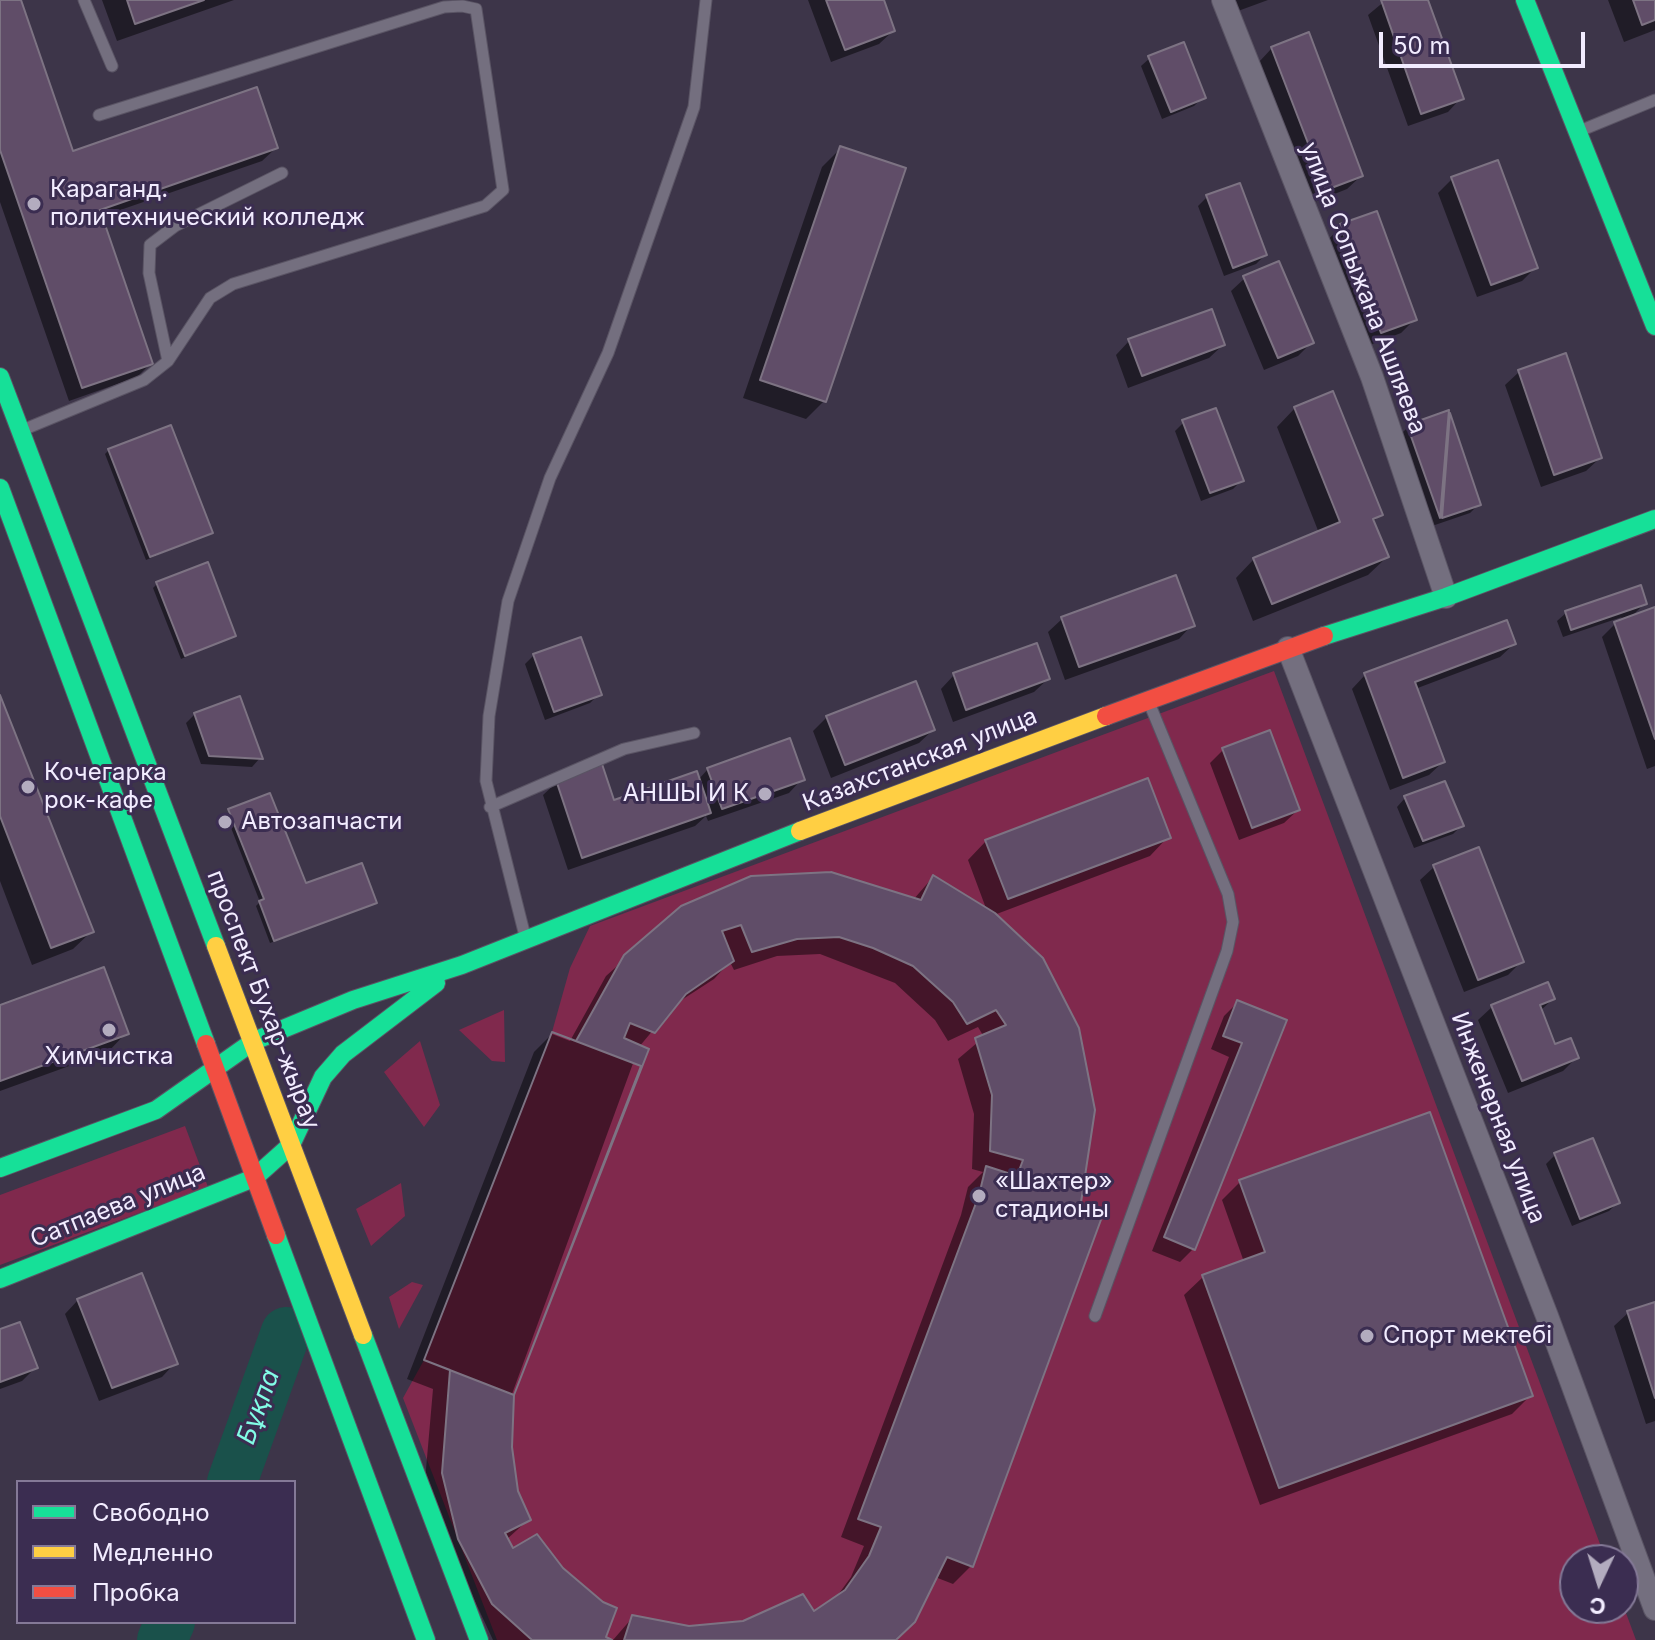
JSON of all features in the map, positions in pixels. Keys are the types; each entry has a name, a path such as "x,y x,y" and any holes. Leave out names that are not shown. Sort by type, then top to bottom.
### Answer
{"main road":[{"path":"1525,0 1655,326"},
{"name":"проспект Бухар-жырау","path":"0,377 479,1640"},
{"path":"0,488 426,1640"},
{"name":"Казахстанская улица","path":"212,1067 254,1041 353,1000 462,965 525,937 1288,648 1446,597 1655,519"},
{"path":"254,1178 291,1145 323,1077 343,1054 462,965"},
{"path":"0,1168 156,1110 212,1067"},
{"name":"Сатпаева улица","path":"0,1279 254,1178"}],"street":[{"name":"улица Сопыжана Ашляева","path":"1223,0 1372,377 1446,597"},
{"name":"Инженерная улица","path":"1288,648 1547,1316 1655,1609"}],"lane":[{"path":"84,0 112,66"},
{"path":"525,937 490,807 486,781 489,716 508,601 550,478 614,338 694,107 706,0"},
{"path":"21,431 144,380 168,361 210,298 233,284 485,206 503,190 501,158 476,9 444,7 99,115"},
{"path":"1578,131 1655,100"},
{"path":"168,361 149,273 150,245 175,226 282,173"},
{"path":"1095,1316 1227,951 1233,922 1228,894 1149,700"},
{"path":"490,807 624,749 694,733"}],"shaded area":[{"name":"«Шахтер» стадионы","path":"1274,671 1600,1544 1559,1544 1559,1624 1630,1624 1636,1640 497,1640 403,1398 424,1360 552,1032 570,968 590,926"},
{"path":"504,1010 505,1062 492,1061 459,1030"},
{"path":"420,1041 440,1105 424,1127 384,1072"},
{"path":"185,1126 208,1187 0,1265 0,1195"},
{"path":"401,1183 405,1216 371,1246 356,1209"},
{"path":"412,1282 423,1285 399,1329 389,1297"}],"building":[{"path":"0,0 21,0 73,151 257,87 278,148 100,210 153,364 82,388 0,150"},
{"path":"127,0 204,0 135,24"},
{"path":"826,0 884,0 895,31 845,50"},
{"path":"1381,0 1428,0 1464,99 1421,114"},
{"path":"1633,0 1655,0 1655,20 1642,25"},
{"path":"1309,32 1363,176 1326,190 1271,47"},
{"path":"1184,42 1206,98 1171,112 1148,56"},
{"path":"840,146 906,168 826,402 760,380"},
{"path":"1498,160 1538,268 1491,285 1451,177"},
{"path":"1240,183 1267,255 1233,268 1206,195"},
{"path":"1377,211 1417,320 1381,333 1340,224"},
{"path":"1279,261 1314,343 1278,358 1243,276"},
{"path":"1212,309 1225,345 1142,376 1128,339"},
{"path":"1566,353 1602,458 1554,475 1518,370"},
{"path":"1333,391 1383,515 1373,519 1389,557 1272,604 1253,558 1340,522 1294,407"},
{"path":"1216,408 1244,481 1210,493 1182,420"},
{"path":"1449,410 1440,518 1407,425"},
{"path":"1450,413 1481,505 1442,518"},
{"path":"171,425 213,533 150,557 108,449"},
{"path":"208,562 236,636 185,656 156,582"},
{"path":"1176,575 1195,626 1079,667 1061,617"},
{"path":"1641,585 1647,604 1571,630 1565,611"},
{"path":"1655,607 1655,739 1614,622"},
{"path":"1507,620 1516,644 1415,682 1445,762 1403,778 1364,673"},
{"path":"581,637 602,695 554,712 533,654"},
{"path":"1037,643 1050,679 966,710 953,673"},
{"path":"916,681 935,730 845,765 826,716"},
{"path":"0,695 94,932 51,948 0,816"},
{"path":"240,696 263,759 209,756 194,713"},
{"path":"1270,730 1300,810 1252,828 1222,748"},
{"path":"790,738 805,780 722,809 707,768"},
{"path":"602,764 614,800 697,771 711,813 582,858 556,780"},
{"path":"1148,778 1171,838 1008,899 985,840"},
{"path":"1445,781 1464,826 1423,841 1404,796"},
{"path":"270,793 306,883 362,863 377,903 274,941 259,901 264,899 228,809"},
{"path":"1479,847 1524,962 1478,980 1433,865"},
{"path":"831,872 921,900 933,875 995,913 1043,958 1079,1028 1095,1110 1080,1209 1102,1217 973,1567 947,1557 915,1622 896,1640 624,1640 632,1615 689,1626 743,1621 803,1594 814,1611 845,1590 869,1556 881,1527 858,1519 979,1195 986,1166 1017,1176 1023,1160 990,1151 992,1095 975,1038 1006,1025 996,1010 967,1024 953,1002 913,966 873,948 839,937 797,939 752,952 741,925 722,931 734,961 686,994 655,1033 630,1023 624,1038 649,1049 514,1395 512,1447 518,1491 531,1520 505,1533 513,1548 537,1534 563,1568 603,1602 617,1608 606,1637 612,1640 532,1640 492,1604 458,1539 442,1473 450,1370 424,1360 552,1032 576,1041 624,955 681,906 751,876"},
{"path":"104,967 129,1034 0,1081 0,1005"},
{"path":"1548,982 1555,999 1540,1005 1555,1044 1571,1038 1579,1058 1522,1081 1491,1005"},
{"path":"1237,1000 1287,1020 1195,1250 1164,1237 1242,1043 1223,1036"},
{"path":"552,1032 641,1066 514,1395 424,1360"},
{"name":"Спорт мектебі","path":"1430,1112 1533,1396 1279,1488 1202,1275 1265,1252 1239,1180"},
{"path":"1593,1138 1620,1203 1580,1219 1554,1153"},
{"path":"142,1273 178,1364 112,1388 77,1299"},
{"path":"1655,1302 1655,1398 1627,1311"},
{"path":"20,1322 38,1368 0,1382 0,1329"}],"waterway":[{"name":"Бұқпа","path":"233,1480 286,1332"},
{"name":"Бұқпа","path":"162,1640 169,1624"}],"traffic: fast":[{"path":"1525,0 1655,326"},
{"path":"0,377 216,946"},
{"path":"0,488 206,1044"},
{"path":"1324,636 1446,597 1655,519"},
{"path":"0,1168 156,1110 254,1041 353,1000 462,965 800,831"},
{"path":"0,1279 254,1178 291,1145 323,1077 343,1054 436,983"},
{"path":"276,1235 426,1640"},
{"path":"363,1335 479,1640"}],"traffic: slow":[{"path":"800,831 1106,716"},
{"path":"216,946 363,1335"}],"traffic: jam":[{"path":"1106,716 1324,636"},
{"path":"206,1044 276,1235"}],"place":[{"name":"Караганд. политехнический колледж","path":"34,204"},
{"name":"Кочегарка рок-кафе","path":"28,787"},
{"name":"АНШЫ И К","path":"765,794"},
{"name":"Автозапчасти","path":"225,822"},
{"name":"Химчистка","path":"109,1030"},
{"name":"«Шахтер» стадионы","path":"979,1196"},
{"name":"Спорт мектебі","path":"1367,1336"}]}
